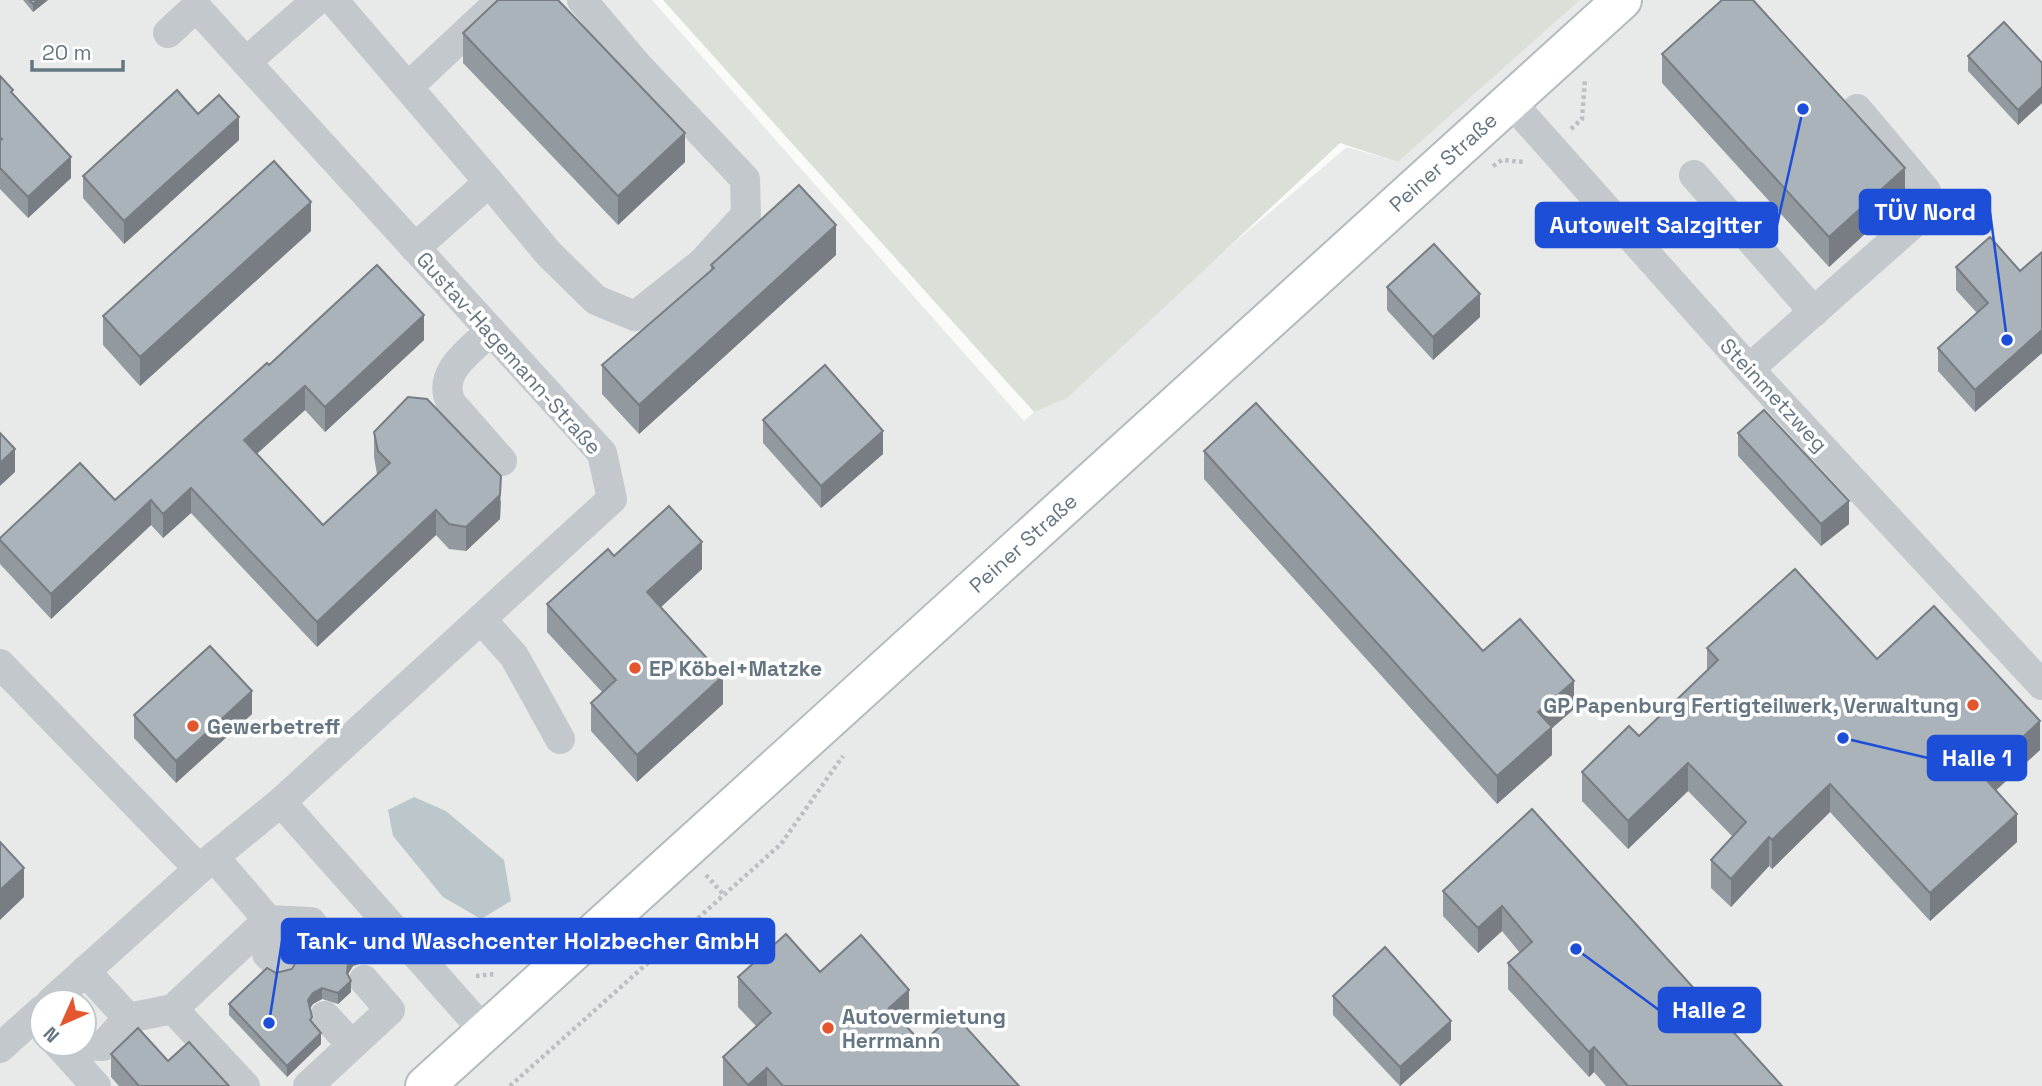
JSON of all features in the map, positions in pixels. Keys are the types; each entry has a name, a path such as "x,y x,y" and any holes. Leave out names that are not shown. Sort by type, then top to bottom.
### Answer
{"main road":[{"name":"Peiner Straße","path":"425,1086 1622,0"}],"street":[{"path":"246,62 317,0"},
{"path":"333,0 549,254 596,300 635,316 702,263 746,215 745,179 637,65 582,0"},
{"path":"408,87 500,0"},
{"name":"Gustav-Hagemann-Straße","path":"73,988 85,971 207,863 281,802 612,499 602,453 193,3 168,33"},
{"name":"Steinmetzweg","path":"1510,101 1749,369 2042,685"},
{"path":"1749,369 1916,221 1926,208 1926,191 1857,108"},
{"path":"1694,175 1814,312"},
{"path":"415,248 489,182"},
{"path":"491,331 450,372 445,392 451,403 502,461"},
{"path":"481,619 514,656 560,739"},
{"path":"0,664 268,920 311,922 318,930"},
{"path":"281,802 485,1032"},
{"path":"268,920 267,954 280,967"},
{"path":"128,1018 173,1009 268,920"},
{"path":"85,971 128,1018"},
{"path":"308,1086 390,1010 364,980"},
{"path":"173,1009 245,1086"},
{"path":"326,1016 352,1045"},
{"path":"98,1049 112,1056 128,1018"},
{"name":"Gustav-Hagemann-Straße","path":"0,1048 28,1034"},
{"path":"74,1058 96,1086"}],"shaded area":[{"path":"0,0 652,0 1024,421 1347,147 1398,162 1580,0 2042,0 2042,1086 0,1086"},
{"path":"663,0 1580,0 1398,162 1340,143 1067,398 1034,412"},
{"path":"414,797 446,811 504,860 511,901 481,919 443,897 393,836 388,810"}],"building":[{"path":"498,0 558,0 685,133 618,196 463,33"},
{"path":"1722,0 1753,0 1905,168 1829,237 1662,54"},
{"path":"2004,22 2042,63 2042,87 2018,110 1968,56"},
{"path":"0,76 13,90 11,92 71,157 28,197 0,168"},
{"path":"177,90 198,114 219,95 239,117 124,221 83,176"},
{"path":"274,161 311,202 140,357 103,316"},
{"path":"799,185 836,225 639,405 602,365 714,268 711,265"},
{"path":"1990,237 2020,271 2042,252 2042,330 1975,390 1938,348 1988,303 1956,267"},
{"path":"1434,244 1480,294 1433,337 1387,287"},
{"path":"377,265 424,315 325,407 305,386 244,440 323,525 390,463 378,451 374,432 408,397 427,399 501,476 500,495 466,527 449,524 436,510 317,622 191,488 163,514 151,500 51,594 0,540 80,463 115,500 267,363 269,365"},
{"path":"825,365 883,431 821,486 763,420"},
{"path":"1256,403 1483,651 1520,619 1574,681 1538,712 1552,727 1497,776 1204,451"},
{"path":"1764,410 1849,501 1821,524 1738,433"},
{"path":"0,433 15,449 0,463"},
{"path":"669,506 702,542 647,592 723,676 637,755 591,703 616,680 547,604 608,549 614,556"},
{"path":"1795,569 1877,659 1934,606 2040,721 1982,775 2017,814 1930,893 1830,784 1772,840 1769,837 1731,879 1711,860 1746,822 1688,763 1628,821 1582,772 1629,726 1639,736 1718,660 1707,648"},
{"name":"Gewerbetreff","path":"210,646 252,691 176,761 134,715"},
{"path":"1532,809 1782,1086 1628,1086 1594,1047 1589,1052 1508,963 1532,942 1502,906 1478,928 1443,891"},
{"path":"0,842 24,868 0,890"},
{"path":"335,923 362,952 353,955 348,963 347,973 351,981 338,993 322,988 308,1000 312,1017 310,1020 321,1033 287,1066 229,1004 267,968 276,973 292,969 297,960 293,944 305,932 321,937 329,933"},
{"path":"786,934 820,972 861,935 909,990 889,1008 922,1043 954,1014 1019,1086 783,1086 767,1068 748,1085 723,1057 771,1013 738,977"},
{"path":"1385,947 1451,1021 1400,1067 1333,996"},
{"path":"138,1028 168,1061 189,1042 229,1086 139,1086 111,1054"}],"place":[{"name":"Autowelt Salzgitter","path":"1803,109"},
{"name":"TÜV Nord","path":"2007,340"},
{"name":"EP Köbel+Matzke","path":"635,668"},
{"name":"GP Papenburg Fertigteilwerk, Verwaltung","path":"1973,705"},
{"name":"Gewerbetreff","path":"193,726"},
{"name":"Halle 1","path":"1843,738"},
{"name":"Halle 2","path":"1576,949"},
{"name":"Tank- und Waschcenter Holzbecher GmbH","path":"269,1023"},
{"name":"Autovermietung Herrmann","path":"828,1028"}]}
